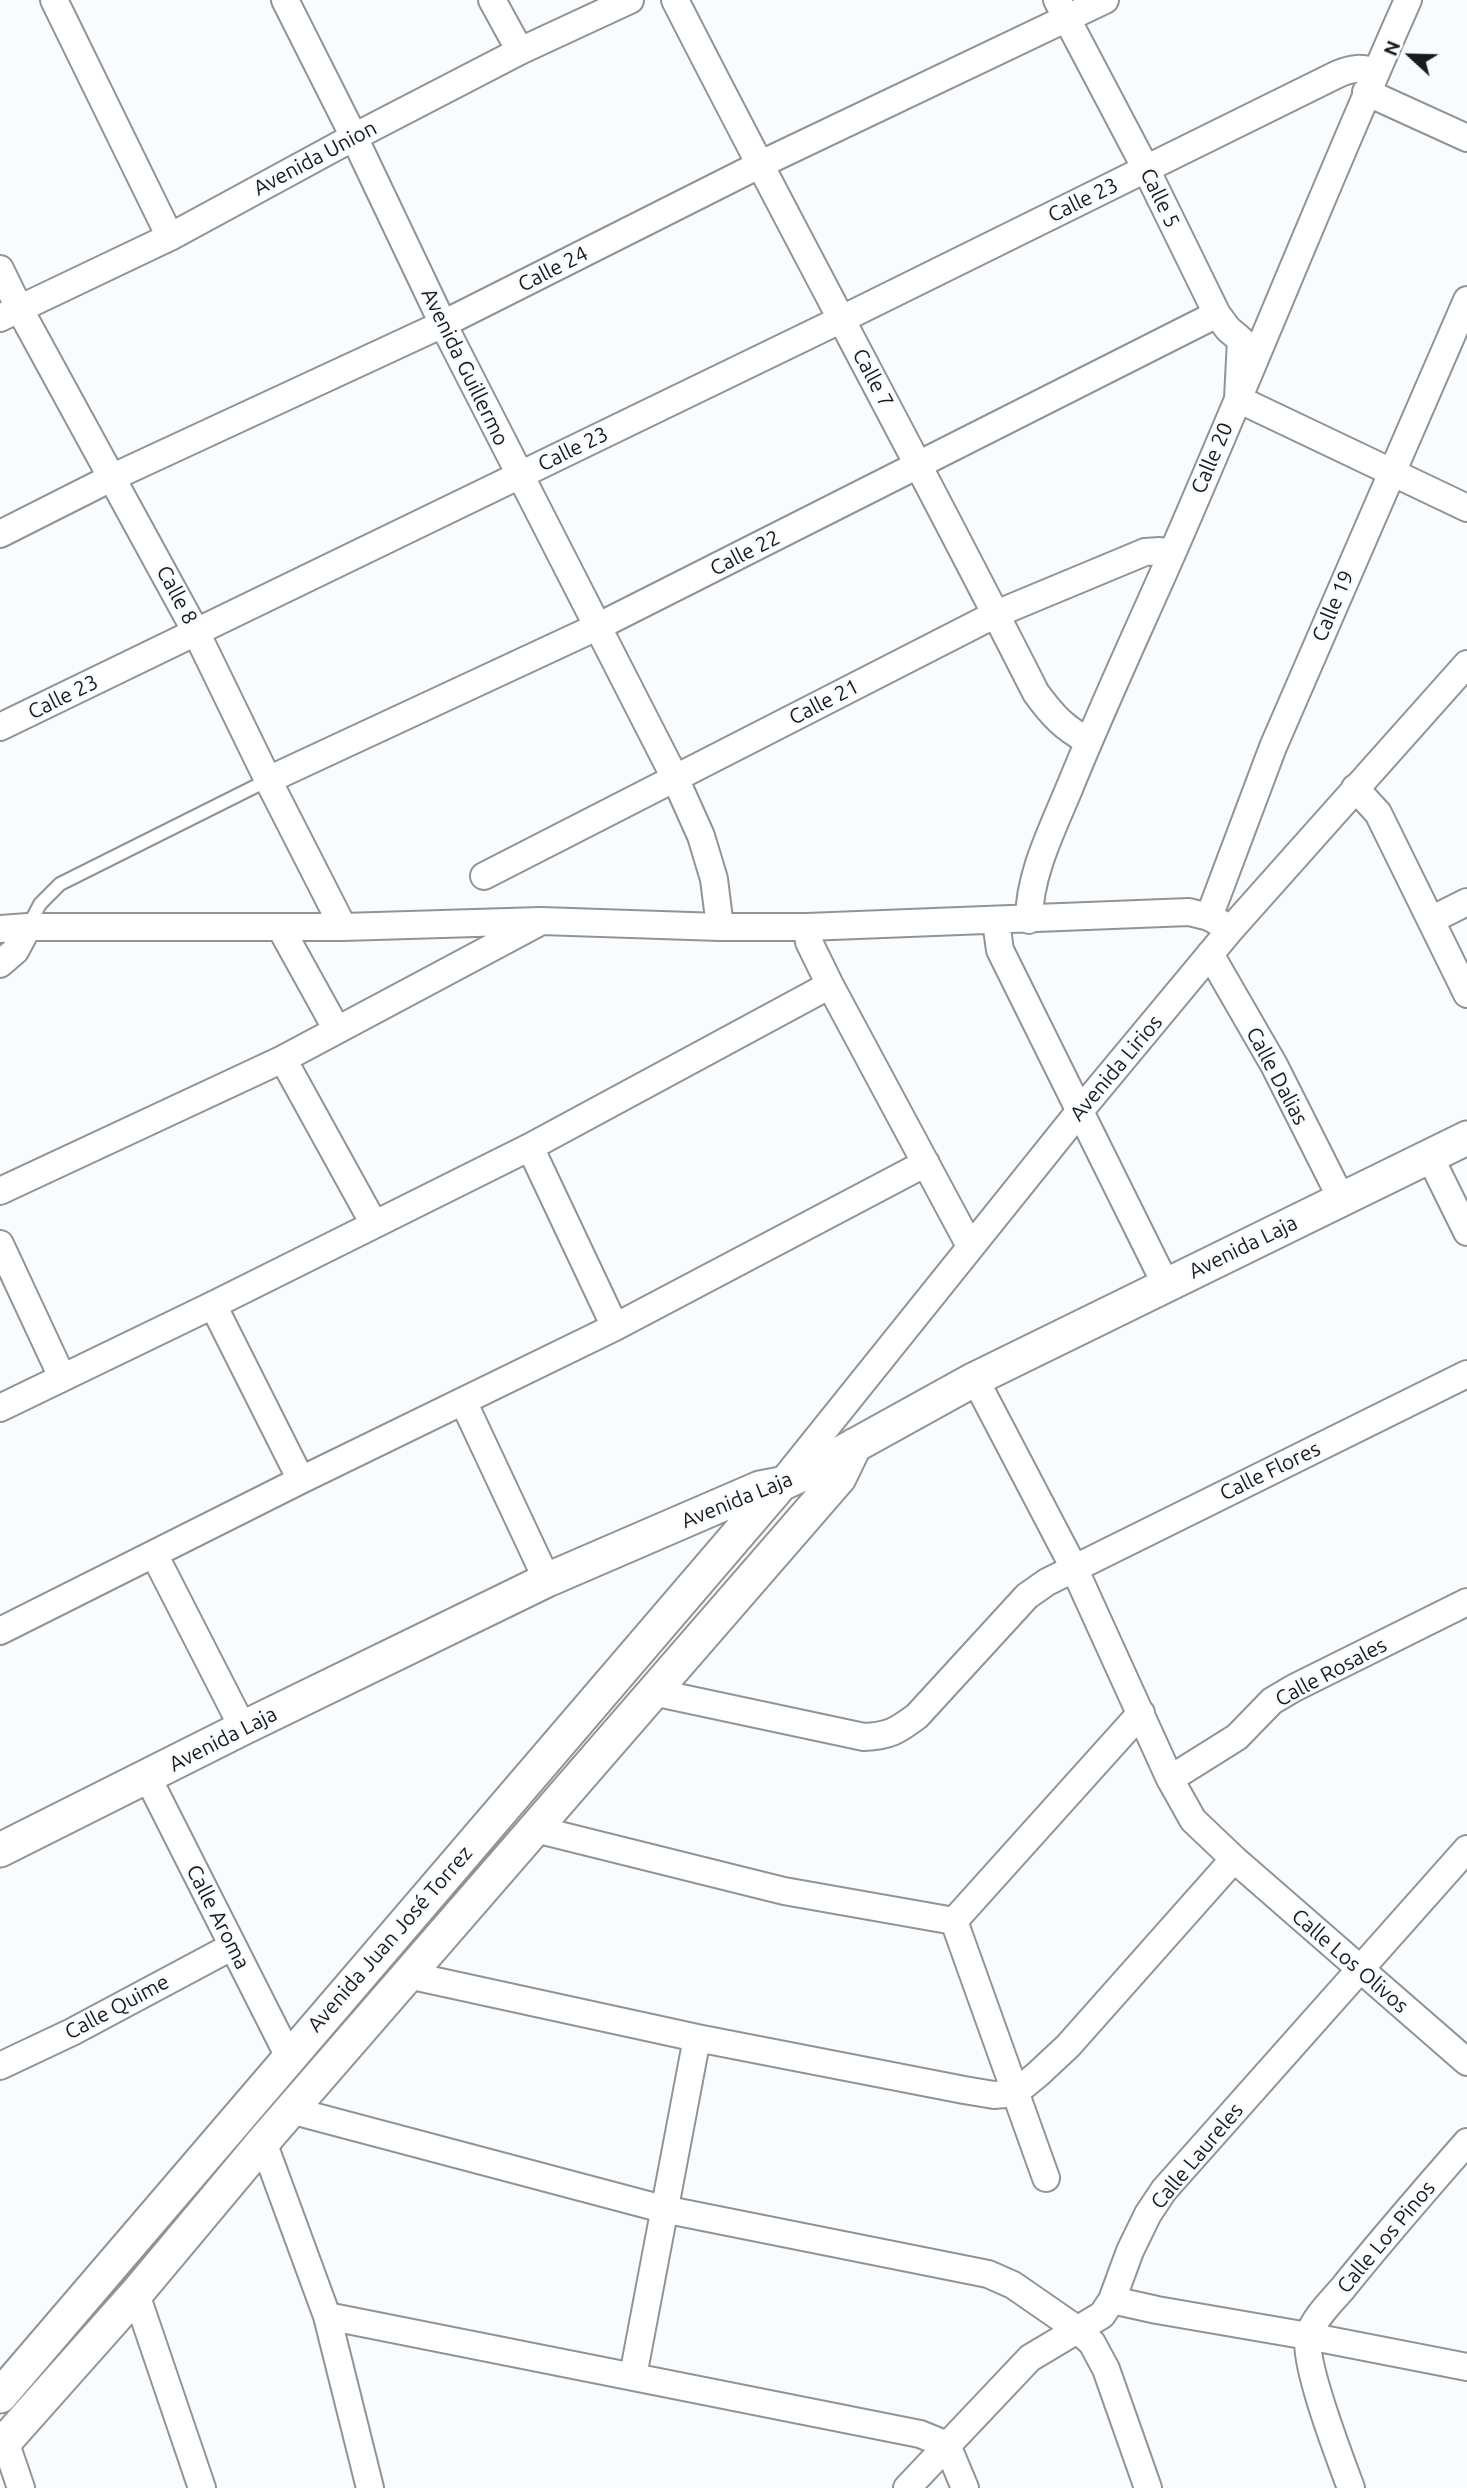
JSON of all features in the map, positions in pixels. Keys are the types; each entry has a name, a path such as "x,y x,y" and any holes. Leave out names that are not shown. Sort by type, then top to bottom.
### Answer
{"street":[{"path":"54,0 170,237"},
{"name":"Avenida Guillermo","path":"285,0 354,136 443,324 674,778 701,836 714,879 720,928"},
{"path":"492,0 520,51"},
{"name":"Avenida Union","path":"9,313 170,237 354,136 520,51 630,0"},
{"name":"Calle 7","path":"675,0 759,165 920,465 1036,693 1054,718 1088,741"},
{"name":"Calle 24","path":"0,534 113,477 443,324 1062,10 1105,0"},
{"name":"Calle 20","path":"1030,920 1029,906 1046,845 1088,741 1238,399 1408,0"},
{"name":"Calle 5","path":"1062,10 1146,169 1217,314 1228,330 1241,340 1238,399"},
{"name":"Calle 23","path":"0,727 842,319 1345,71 1363,68 1371,82"},
{"path":"1371,82 1467,138"},
{"name":"Calle 8","path":"0,269 9,313 113,477 197,632 343,927"},
{"name":"Calle 19","path":"1220,923 1273,747 1467,300"},
{"name":"Calle 22","path":"268,780 599,626 1217,314"},
{"path":"1238,399 1467,508"},
{"name":"Calle 21","path":"484,876 996,614 1145,552 1160,551 1171,554"},
{"name":"Avenida Lirios","path":"781,1484 1079,1112 1210,954 1220,923 1355,788 1467,664"},
{"path":"1355,788 1378,813 1467,994"},
{"path":"1431,920 1467,902"},
{"path":"0,929 343,927 541,921 720,928 807,928 1189,912 1220,923"},
{"path":"0,1191 283,1059 541,921"},
{"path":"996,922 1000,950 1166,1285"},
{"path":"0,964 15,951 28,927"},
{"path":"280,927 337,1030"},
{"path":"807,928 809,942 830,985 971,1246"},
{"name":"Calle Dalias","path":"1210,954 1274,1065 1341,1198"},
{"path":"0,1408 530,1147 830,985"},
{"path":"283,1059 374,1224"},
{"name":"Avenida Laja","path":"0,1850 547,1580 761,1488 781,1484 975,1379 1467,1138"},
{"path":"530,1147 615,1327"},
{"path":"1430,1157 1467,1232"},
{"path":"0,1631 615,1327 926,1163"},
{"path":"0,1244 62,1377"},
{"path":"213,1305 301,1480"},
{"name":"Calle Flores","path":"653,1692 864,1737 885,1736 900,1730 917,1716 1027,1596 1047,1581 1467,1374"},
{"name":"Calle Los Olivos","path":"975,1379 1074,1568 1170,1779 1193,1820 1467,2062"},
{"path":"463,1401 547,1580"},
{"path":"21,2488 3,2444 136,2294 290,2110 839,1478 855,1445"},
{"name":"Avenida Juan José Torrez","path":"0,2396 781,1484"},
{"path":"154,1554 243,1728"},
{"name":"Calle Rosales","path":"1170,1779 1237,1737 1272,1701 1467,1602"},
{"path":"954,1921 1141,1713"},
{"name":"Calle Aroma","path":"147,1776 289,2057"},
{"path":"535,1829 784,1891 954,1921"},
{"name":"Calle Laureles","path":"907,2488 1030,2358 1102,2315 1112,2300 1130,2251 1148,2214 1164,2190 1467,1850"},
{"path":"408,1975 697,2038 964,2090 994,2095 1015,2093 1068,2046 1234,1859"},
{"path":"954,1921 1046,2178"},
{"name":"Calle Quime","path":"0,2066 72,2032 233,1946"},
{"path":"633,2376 697,2038"},
{"path":"290,2110 663,2209 988,2274 1013,2285 1078,2330 1092,2343 1107,2369 1148,2488"},
{"path":"263,2142 327,2316 370,2488"},
{"name":"Calle Los Pinos","path":"1308,2336 1352,2277 1467,2142"},
{"path":"136,2294 202,2488"},
{"path":"1112,2300 1157,2311 1308,2336 1467,2367"},
{"path":"327,2316 920,2434 947,2445 965,2488"},
{"path":"1308,2336 1315,2383 1350,2488"}],"lane":[{"path":"28,927 49,893 66,880 268,780"}]}
